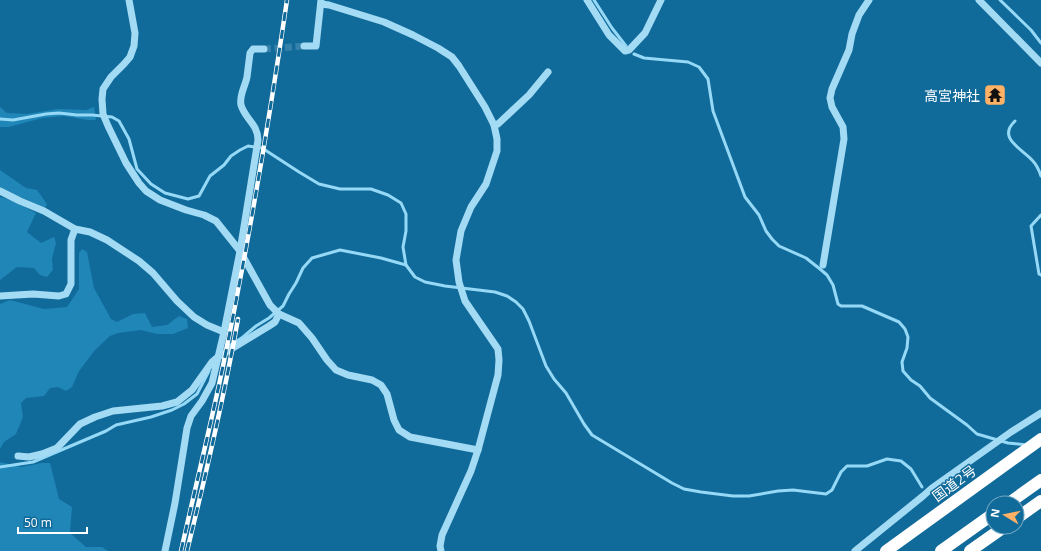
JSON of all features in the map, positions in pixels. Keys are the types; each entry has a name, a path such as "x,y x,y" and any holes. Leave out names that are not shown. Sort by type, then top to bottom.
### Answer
{"highway":[{"name":"国道2号","path":"886,551 1041,439"},
{"path":"1020,495 1041,480"},
{"path":"1025,512 1041,501"},
{"path":"941,551 985,520"},
{"path":"970,551 993,535"}],"street":[{"path":"129,0 135,33 134,46 130,57 111,77 104,89 102,99 103,114 108,126 126,162 139,183 160,200 204,215 216,221 240,251 270,305 279,314 299,323 336,370 348,375 372,380 381,385 387,394 394,420 400,430 410,437 478,450"},
{"path":"587,0 609,34 625,51 629,50 645,33 661,0"},
{"path":"823,265 844,139 843,127 832,107 830,98 832,89 848,50 852,34 869,0"},
{"path":"979,0 1041,63"},
{"path":"304,46 316,46 322,2 384,22 413,35 452,57 485,107 494,125 497,139 497,151 486,184 471,207 461,231 456,260 459,282 465,301 498,349 500,360 498,375 478,450 471,471 442,535 440,546 441,551"},
{"path":"165,551 175,503 187,428 191,416 202,401 212,383 240,251 258,133 247,118 241,106 240,100 246,79 250,53 253,49 264,49"},
{"path":"494,125 498,124 529,95 548,72"},
{"path":"0,191 44,211 74,229 90,232 107,240 139,261 153,273 177,301 194,317 207,325 224,332"},
{"path":"0,296 33,294 59,296 66,294 71,284 71,240 74,229"},
{"path":"18,456 29,457 57,448 80,424 95,417 113,411 162,406 177,402 192,390 212,362 275,322 279,314"},
{"path":"855,551 932,488 1011,432 1041,413"}],"shaded area":[{"path":"0,107 7,113 27,114 58,109 86,110 94,107 96,120 64,116 42,118 9,127 0,127"},
{"path":"0,170 26,188 37,190 47,204 45,208 0,187"},
{"path":"0,197 11,200 36,213 27,232 41,243 54,237 56,243 52,259 53,270 47,277 40,275 34,268 17,267 0,280"},
{"path":"82,249 87,252 94,288 111,319 117,322 133,314 145,313 152,327 167,325 179,316 187,319 188,328 173,334 157,334 141,330 118,333 110,336 95,350 79,371 72,387 66,391 58,387 50,388 44,396 26,398 21,403 23,417 16,434 4,442 0,449 0,304 10,300 44,309 67,307 79,289 79,253"},
{"path":"0,462 21,467 50,463 59,499 72,507 70,533 86,547 102,547 108,551 0,551"}],"waterway":[{"path":"594,0 612,28 626,46"},
{"path":"1000,0 1031,30 1041,43"},
{"path":"634,54 644,58 688,62 699,67 708,79 713,111 745,197 759,215 766,231 772,239 779,246 806,258 827,275 833,285 838,304 841,306 862,306 899,322 905,329 908,337 907,348 902,362 903,371 911,380 920,386 930,398 977,434 1008,443 1027,445"},
{"path":"0,119 13,120 59,113 112,117 119,121 129,139 137,169 151,184 165,193 188,199 199,196 210,176 224,165 231,156 248,146 262,148 319,184 340,189 371,189 388,195 401,203 406,214 406,231 403,247 406,265 415,277 425,282 445,286 495,292 507,296 516,302 523,309 529,321 546,366 554,379 566,393 592,435 684,489 733,496 749,496 793,490 826,494 832,490 841,472 847,466 867,466 887,459 901,461 911,469 922,487"},
{"path":"1015,121 1010,127 1010,138 1033,162 1041,176"},
{"path":"1041,215 1031,226 1039,274 1041,275"},
{"path":"226,348 269,318 283,306 303,268 312,258 340,250 381,258 406,265"},
{"path":"0,467 33,462 106,431 116,425 151,417 172,410 184,404 197,394 209,371"}],"tunnel":[{"path":"264,49 304,46"}],"railway":[{"path":"181,551 218,389 241,275 287,0"},
{"path":"187,551 227,377 238,319"}],"place":[{"name":"高宮神社","path":"995,95"}]}
